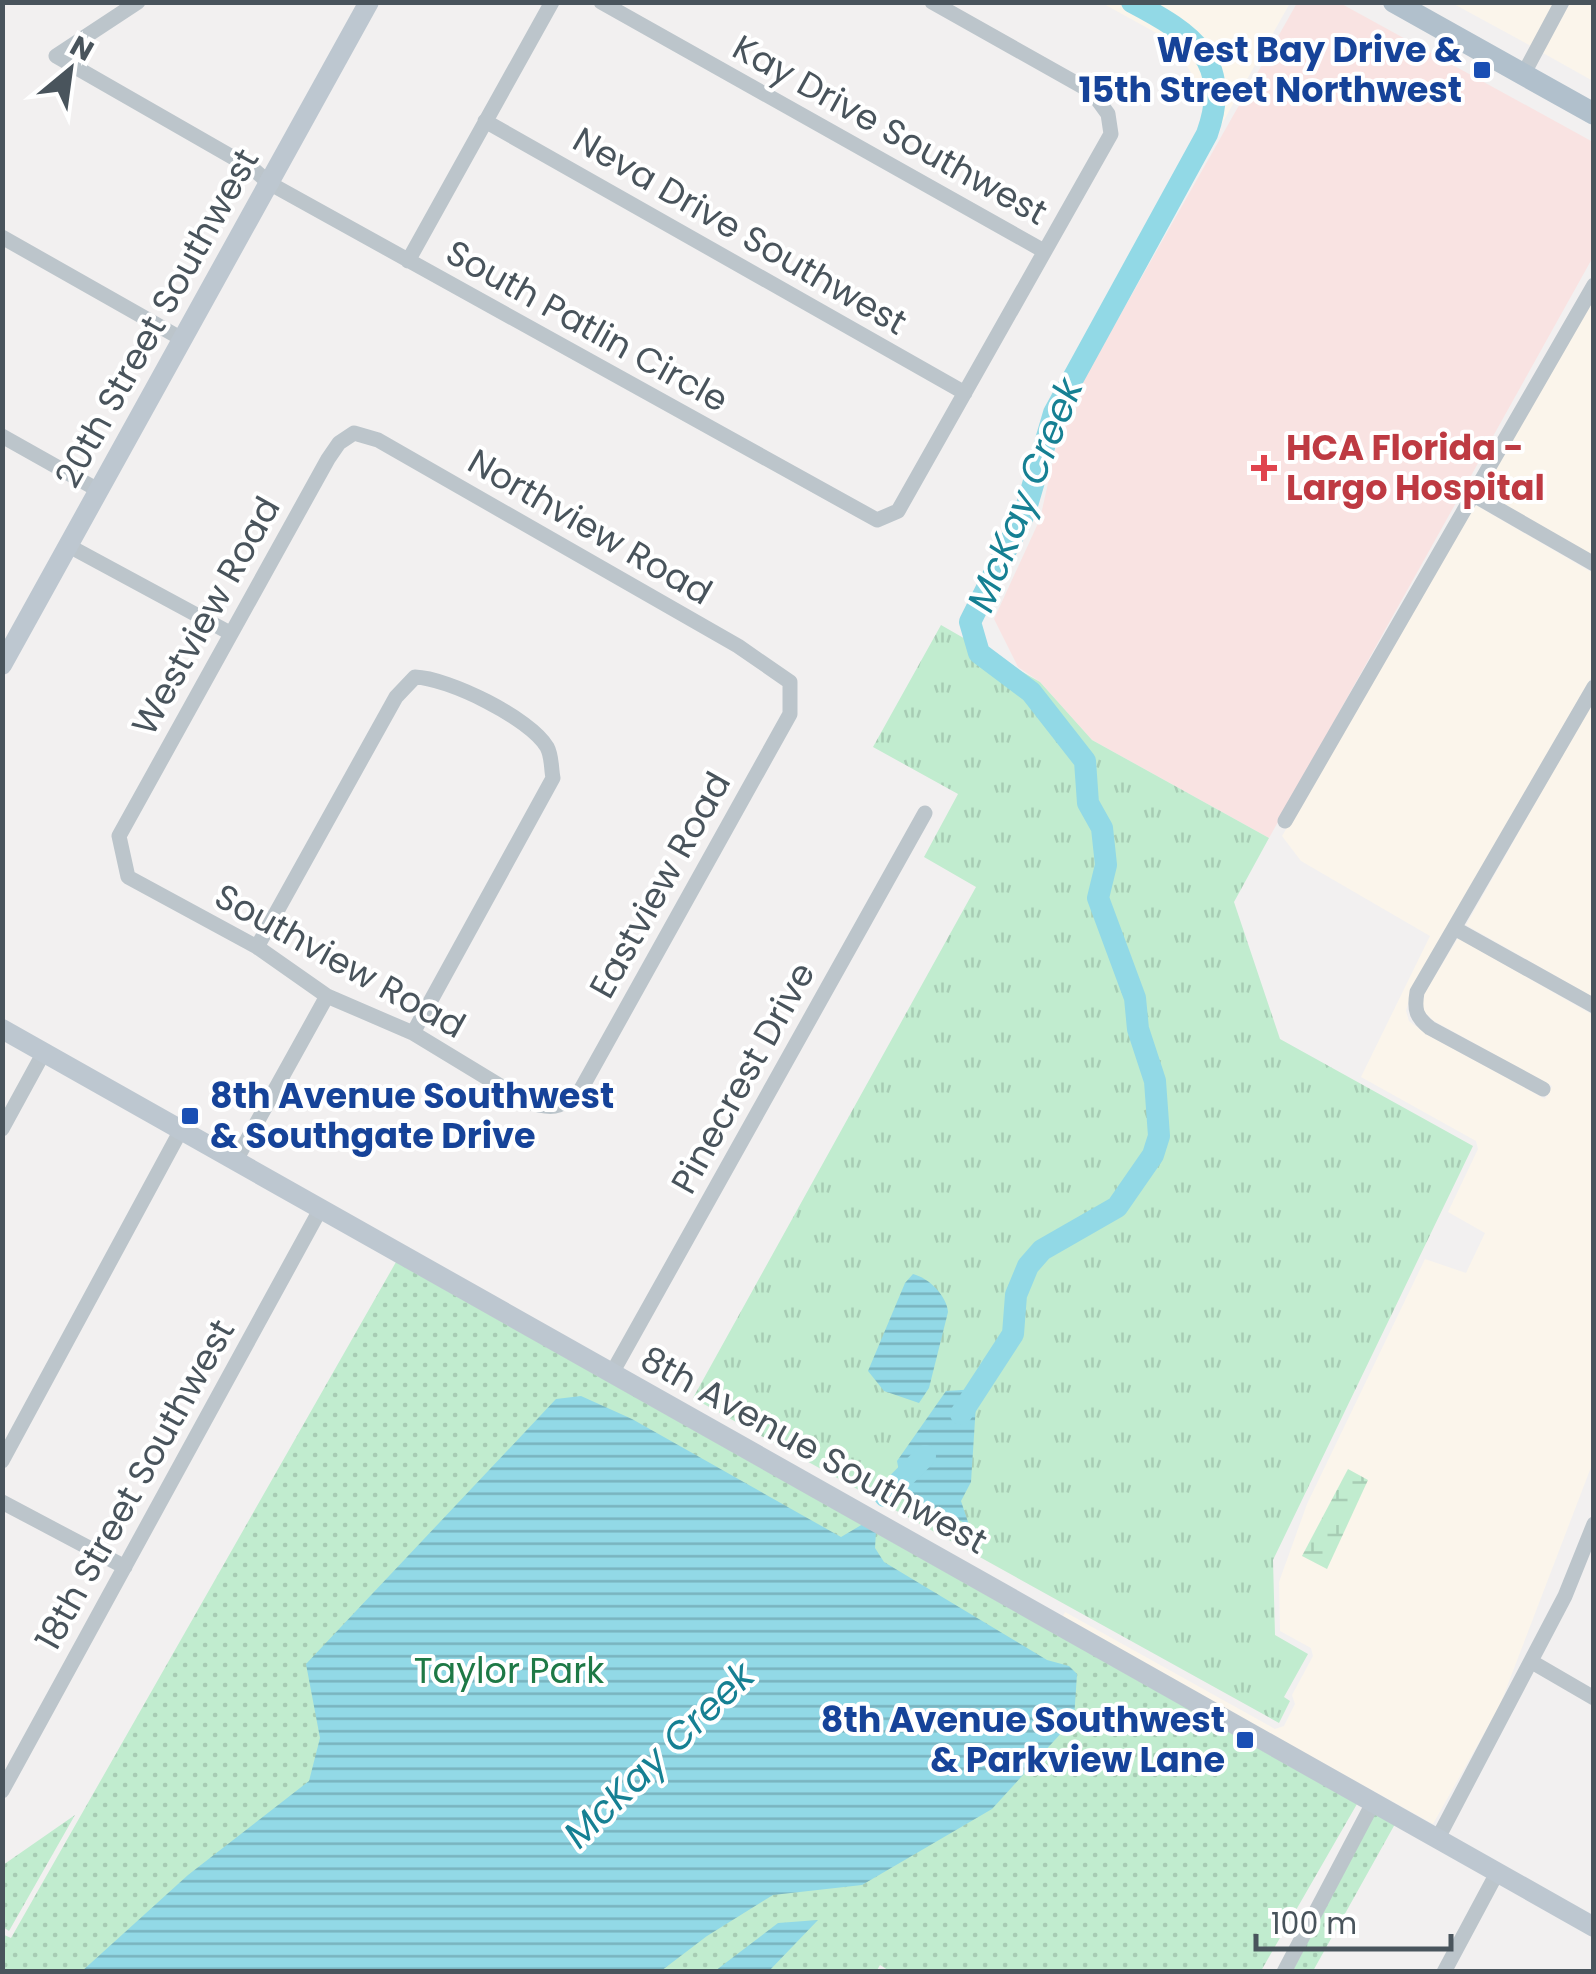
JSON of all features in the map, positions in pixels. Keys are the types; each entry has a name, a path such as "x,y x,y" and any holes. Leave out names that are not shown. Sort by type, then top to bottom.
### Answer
{"main road":[{"path":"1394,2 1594,114"}],"street":[{"name":"South Patlin Circle","path":"138,2 56,56 253,169 269,183 877,520 898,511 965,393"},
{"name":"20th Street Southwest","path":"2,666 9,637 69,546 369,2"},
{"path":"408,261 552,2"},
{"name":"Kay Drive Southwest","path":"601,2 1044,251"},
{"path":"932,2 1092,92 1108,114 1111,134 965,393"},
{"path":"1523,75 1562,2"},
{"name":"Neva Drive Southwest","path":"485,121 965,393"},
{"path":"2,236 182,339"},
{"path":"1285,822 1594,285"},
{"name":"Westview Road","path":"119,836 328,460 339,443 354,433"},
{"name":"Northview Road","path":"354,433 378,440 750,654 790,682"},
{"path":"2,436 98,490"},
{"path":"1472,494 1594,564"},
{"path":"69,546 230,633"},
{"path":"256,947 396,697 415,677 434,678 536,732 549,750 552,778 413,1033"},
{"name":"Eastview Road","path":"561,1108 580,1091 790,714 790,682"},
{"path":"1543,1090 1430,1028 1416,1012 1417,992 1594,687"},
{"name":"Pinecrest Drive","path":"612,1373 925,812"},
{"name":"Southview Road","path":"119,836 128,877 256,947 327,996 413,1033 525,1101 561,1108"},
{"path":"1456,928 1594,1006"},
{"path":"236,1160 327,996"},
{"name":"8th Avenue Southwest","path":"2,1028 1594,1927"},
{"path":"2,1130 44,1052"},
{"path":"2,1461 182,1130"},
{"name":"18th Street Southwest","path":"2,1790 321,1208"},
{"path":"2,1502 125,1567"},
{"path":"1438,1838 1532,1662 1594,1524"},
{"path":"1532,1662 1594,1698"},
{"path":"1284,1972 1372,1803"},
{"path":"1444,1972 1497,1873"}],"shaded area":[{"path":"1102,3 1290,3 1153,246 1209,101 1171,41"},
{"name":"HCA Florida - Largo Hospital","path":"1297,3 1340,3 1593,142 1593,257 1269,838 1092,740 1040,682 1018,667 994,619 1040,519 1063,416"},
{"path":"1452,3 1554,3 1531,46"},
{"path":"1570,3 1593,3 1593,81 1543,53"},
{"path":"1593,298 1593,556 1482,491"},
{"path":"1474,504 1593,573 1593,674 1412,989 1406,1011 1409,1021 1426,1034 1545,1099 1552,1086 1434,1021 1422,1010 1424,994 1458,938 1593,1015 1593,1462 1500,1705 1433,1824 1062,1618 1065,1612 1275,1729 1284,1726 1295,1704 1292,1695 1313,1656 1311,1648 1280,1631 1279,1582 1307,1504 1425,1259 1466,1273 1485,1233 1448,1212 1478,1149 1476,1141 1361,1077 1430,936 1301,861 1282,836"},
{"path":"1593,701 1593,997 1466,925"}],"green space":[{"path":"941,625 1040,682 1092,740 1269,838 1234,902 1280,1039 1473,1146 1273,1560 1275,1635 1308,1654 1284,1697 1290,1701 1279,1723 693,1398 976,887 924,857 958,794 873,747"},
{"name":"Taylor Park","path":"396,1262 1357,1804 1261,1971 891,1972 880,1965 876,1972 3,1972 2,1934 11,1938"},
{"path":"1348,1469 1368,1480 1327,1569 1302,1556"},
{"path":"1375,1813 1395,1824 1313,1971 1292,1972"},
{"path":"75,1815 9,1931 3,1927 3,1865"}],"water":[{"path":"913,1274 936,1288 948,1312 929,1388 919,1403 884,1391 868,1371 905,1283"},
{"path":"977,1389 971,1482 961,1501 969,1525 903,1493 897,1461 946,1391"},
{"path":"581,1396 632,1419 841,1537 863,1524 876,1531 875,1548 884,1562 1047,1660 1069,1666 1077,1674 1074,1719 992,1809 862,1885 773,1895 707,1936 661,1971 81,1972 188,1875 309,1781 320,1738 306,1664 556,1399"},
{"path":"818,1920 769,1971 715,1971 778,1923"}],"waterway":[{"name":"McKay Creek","path":"961,1414 1013,1334 1016,1295 1028,1266 1042,1250 1117,1207 1153,1155 1159,1136 1155,1081 1138,1029 1135,998 1098,898 1106,865 1102,828 1088,803 1085,761 1031,692 979,653 970,622 1025,512 1054,413 1207,134 1214,109 1215,87 1202,53 1173,26 1132,2"},
{"name":"McKay Creek","path":"885,1496 925,1456"}],"place":[{"name":"West Bay Drive & 15th Street Northwest","path":"1482,70"},
{"name":"HCA Florida - Largo Hospital","path":"1264,468"},
{"name":"8th Avenue Southwest & Southgate Drive","path":"190,1116"},
{"name":"8th Avenue Southwest & Parkview Lane","path":"1245,1740"}]}
